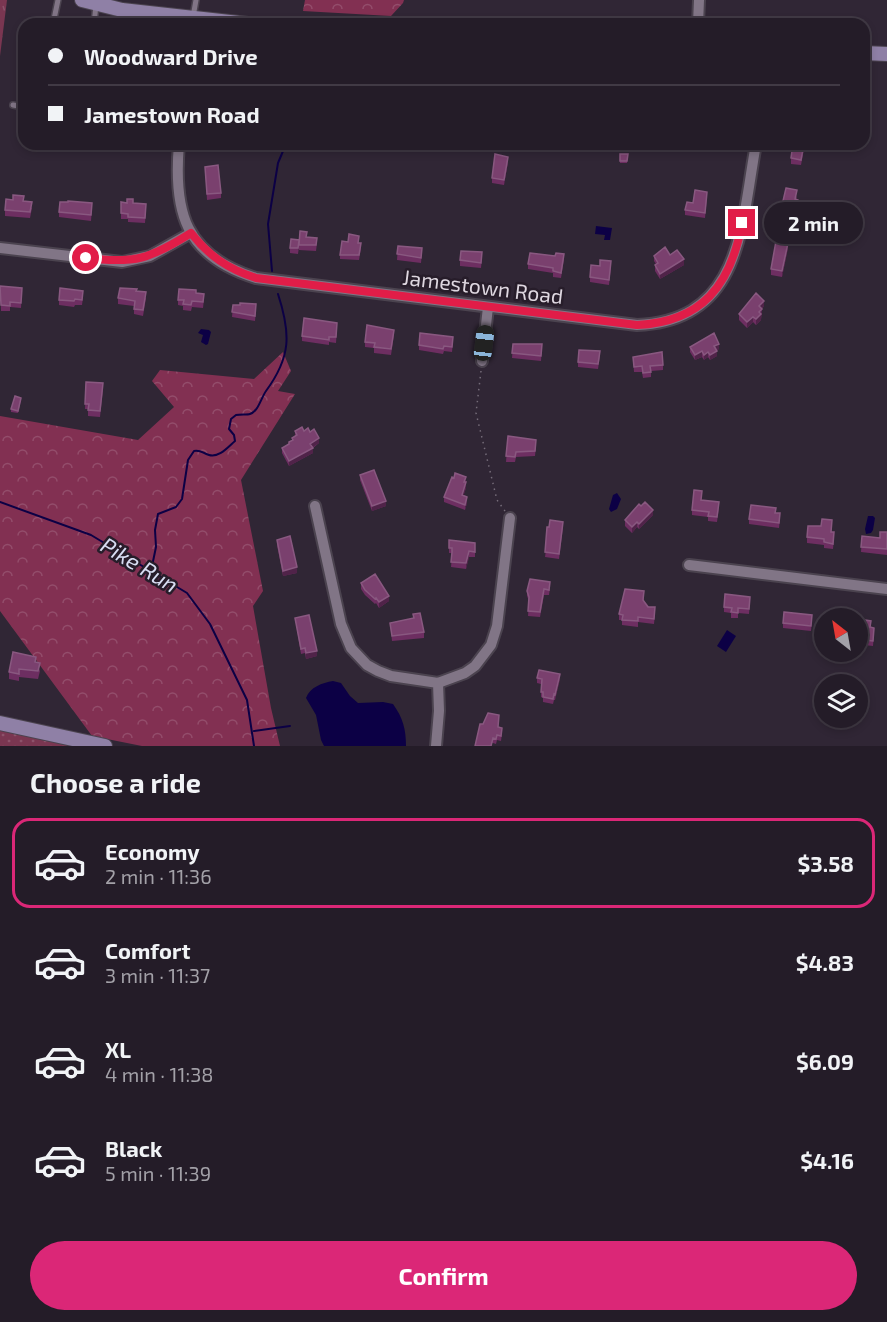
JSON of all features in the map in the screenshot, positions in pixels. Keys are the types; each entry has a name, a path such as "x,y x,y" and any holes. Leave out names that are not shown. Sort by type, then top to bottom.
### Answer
{"street":[{"path":"698,18 699,0"},
{"path":"89,2 173,18"},
{"path":"870,53 887,54"},
{"name":"Jamestown Road","path":"178,150 176,180 178,195 180,207 191,233 201,246 231,270 256,278 637,325 665,321 690,311 706,299 722,282 734,258 755,150"},
{"path":"0,248 122,262 150,256 191,233"},
{"path":"482,361 488,307"},
{"path":"315,506 341,624 351,648 367,665 378,671 391,676 438,683 465,673 475,666 491,645 497,626 510,518"},
{"path":"689,565 887,589"},
{"path":"436,746 439,711 438,683"},
{"path":"0,723 105,746"}],"lane":[{"path":"54,18 58,0"},
{"path":"193,18 196,0"},
{"path":"89,2 93,18"},
{"path":"13,105 18,106"}],"path":[{"path":"482,361 476,412 497,500 510,518"}],"green space":[{"path":"0,0 7,0 0,56"},
{"path":"305,0 404,0 391,16 303,11"},
{"path":"283,352 291,371 278,391 295,394 241,480 263,591 253,606 280,746 142,746 92,736 0,611 0,416 138,440 174,407 152,381 160,370 254,379"},
{"path":"0,730 70,746 0,746"}],"shaded area":[{"path":"596,226 612,228 610,240 604,240 605,235 595,234"},
{"path":"201,329 211,332 206,345 201,342 203,335 198,333"},
{"path":"617,493 621,499 617,509 611,512 609,509 613,495"},
{"path":"868,516 875,518 873,530 866,534 865,529"},
{"path":"727,630 736,636 726,652 717,646"},
{"path":"333,681 341,683 358,703 393,704 403,724 406,746 324,746 316,715 306,698 317,686"}],"building":[{"path":"792,150 803,150 801,160 791,158"},
{"path":"495,154 508,157 504,180 492,178"},
{"path":"620,154 628,154 627,161 620,161"},
{"path":"218,165 221,193 207,194 205,167"},
{"path":"786,188 797,190 795,199 798,200 797,209 791,208 790,216 780,214"},
{"path":"695,190 707,192 705,213 685,210 687,202 693,203"},
{"path":"13,195 24,196 23,201 32,202 30,212 5,210 6,199 13,200"},
{"path":"127,199 133,199 133,203 146,204 145,218 128,217 128,214 121,213 121,202 127,203"},
{"path":"60,202 92,203 91,215 59,212"},
{"path":"300,231 307,232 306,237 317,238 316,245 299,245"},
{"path":"349,234 359,236 358,243 361,243 359,255 340,255 342,241 348,242"},
{"path":"291,239 299,240 298,248 290,248"},
{"path":"776,241 788,243 782,271 771,269"},
{"path":"398,246 422,248 421,258 397,254"},
{"path":"665,247 670,255 677,250 684,259 660,274 655,265 658,263 654,256"},
{"path":"461,251 482,252 481,263 460,260"},
{"path":"530,253 555,256 556,253 564,254 561,273 553,271 553,268 528,264"},
{"path":"600,260 611,261 609,280 590,277 591,265 600,266"},
{"path":"0,286 22,288 21,303 10,302 10,306 1,305"},
{"path":"60,288 83,291 82,300 59,300"},
{"path":"120,288 146,292 143,310 134,309 135,301 118,298"},
{"path":"179,289 196,290 196,293 204,294 203,302 192,301 191,305 183,304 184,300 178,300"},
{"path":"756,293 764,301 759,306 762,309 759,312 761,314 756,319 753,317 747,322 739,314"},
{"path":"240,303 256,304 255,316 232,312 233,305 240,305"},
{"path":"304,318 337,323 336,337 329,337 329,340 302,336"},
{"path":"367,325 394,330 391,349 374,347 375,343 365,342"},
{"path":"420,333 453,337 452,347 444,346 443,349 419,345"},
{"path":"714,333 719,344 714,346 717,351 704,355 702,351 695,355 690,347"},
{"path":"513,344 542,344 541,356 512,353"},
{"path":"579,350 600,351 598,364 578,362"},
{"path":"662,352 663,365 650,366 651,372 643,373 642,366 634,367 633,357"},
{"path":"86,382 103,383 100,411 88,410 89,404 85,404"},
{"path":"15,396 21,398 18,411 11,409"},
{"path":"302,427 304,431 308,428 310,432 314,429 319,438 310,444 313,448 289,461 282,448 293,440 292,438 297,435 295,431"},
{"path":"508,436 536,440 535,451 516,452 515,457 506,456"},
{"path":"374,470 386,501 372,506 360,475"},
{"path":"455,473 466,477 462,495 467,497 465,505 444,497"},
{"path":"694,490 702,491 701,500 719,502 717,517 708,516 709,512 692,510"},
{"path":"645,502 653,510 639,524 637,522 632,527 625,520 639,504 641,506"},
{"path":"751,505 776,508 775,513 780,513 779,523 749,519"},
{"path":"822,519 832,520 833,544 824,542 824,539 807,537 808,526 821,526"},
{"path":"550,520 563,522 559,554 545,552 547,527 549,527"},
{"path":"880,532 887,532 887,549 861,547 862,536 880,538"},
{"path":"290,536 297,567 283,571 277,540"},
{"path":"449,540 475,543 475,552 469,551 466,563 451,562 452,548 449,548"},
{"path":"375,574 389,596 379,602 365,590 361,583"},
{"path":"530,579 550,582 549,590 544,589 540,612 528,611 527,591"},
{"path":"625,589 644,591 643,600 648,607 655,607 654,619 638,617 638,621 622,620 623,615 619,614"},
{"path":"725,594 750,597 749,609 738,608 738,613 731,612 732,608 724,607"},
{"path":"784,612 812,615 811,626 783,623"},
{"path":"420,613 424,632 392,636 390,623 414,618 413,614"},
{"path":"309,615 317,651 306,653 305,648 301,649 295,618"},
{"path":"868,621 871,621 870,627 874,628 873,641 868,640"},
{"path":"13,652 36,657 35,662 40,663 38,671 19,669 19,674 9,672"},
{"path":"539,670 560,674 553,699 543,697 542,679 537,678"},
{"path":"488,713 499,715 498,727 502,728 501,736 497,735 496,739 493,738 491,746 475,746 480,724 483,724"}],"waterway":[{"path":"272,271 268,224 278,163 283,150"},
{"path":"151,571 156,547 155,530 158,514 176,507 182,499 188,460 194,451 213,456 235,441 229,429 231,419 236,415 250,414 255,411 280,367 287,333 278,294"},
{"name":"Pike Run","path":"0,502 91,535 187,593 210,624 247,700 254,746"},
{"path":"254,731 290,726"}],"route":[{"path":"86,258 122,262 150,256 191,233 201,246 220,263 231,270 256,278 637,325 678,317 690,311 711,294 722,282 734,258 742,223"}]}
